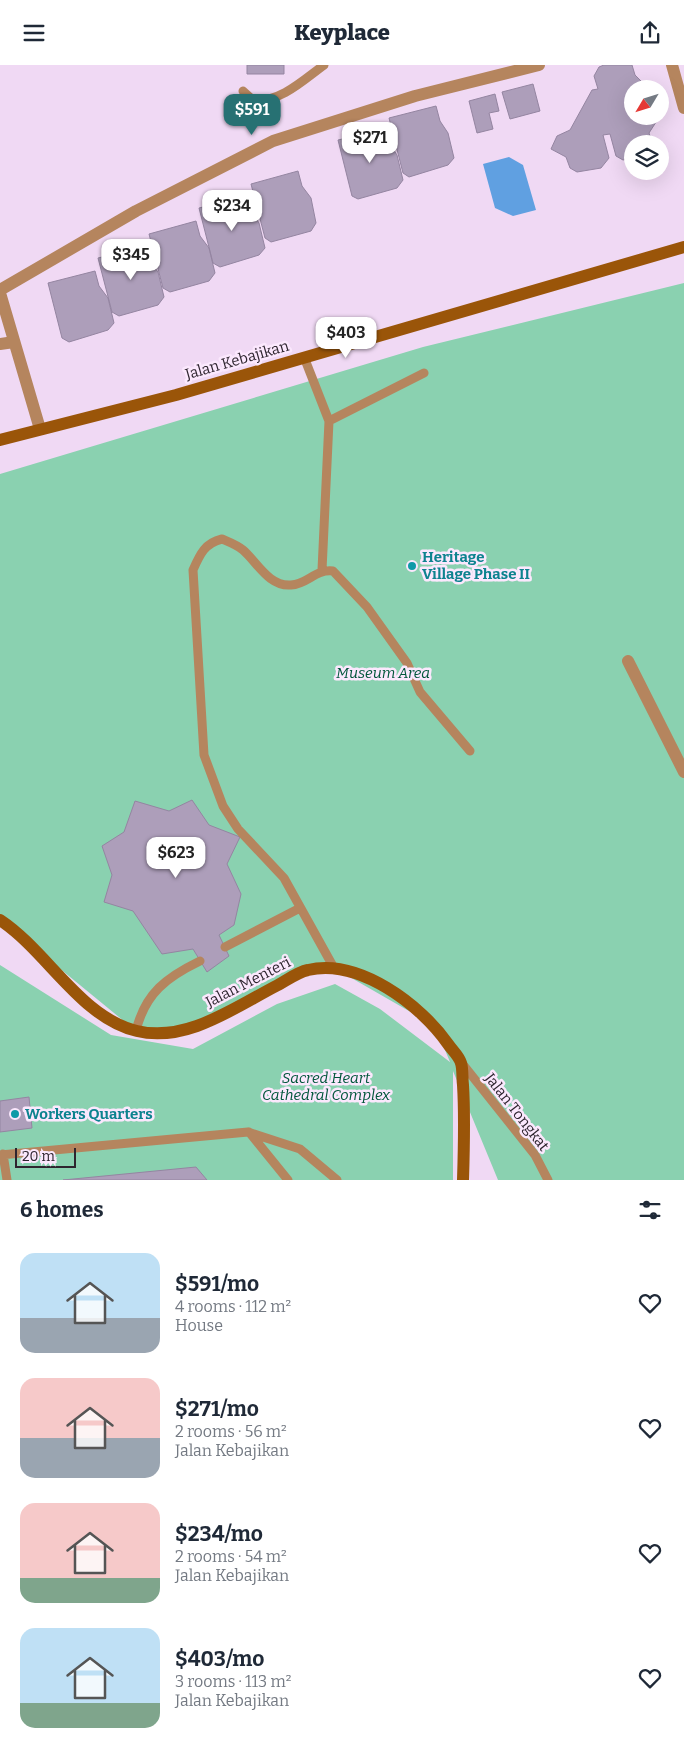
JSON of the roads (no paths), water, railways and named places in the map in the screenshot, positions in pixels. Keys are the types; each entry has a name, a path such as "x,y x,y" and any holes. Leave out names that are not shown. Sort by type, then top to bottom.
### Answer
{"street":[{"path":"40,429 0,292 136,211 273,141 415,96 539,65"},
{"path":"672,65 684,108"},
{"name":"Jalan Kebajikan","path":"0,440 176,395 684,247"},
{"path":"0,344 14,342"},
{"path":"628,661 684,772"},
{"name":"Jalan Menteri","path":"1,922 37,951 100,1015 136,1031 162,1033 186,1030 307,970 334,968 360,975 402,996 435,1026 461,1062"},
{"path":"461,1062 465,1118 463,1180"}],"lane":[{"path":"242,91 254,101 268,101 282,95 324,65"},
{"path":"304,357 329,421 322,570"},
{"path":"329,421 424,373"},
{"path":"334,968 284,878 238,829 223,806 204,755 193,569 201,551 213,541 222,539 242,549 275,582 290,585 306,580 322,570 333,571 367,607 407,663 420,692 470,751"},
{"path":"225,947 300,908"},
{"path":"136,1031 140,1017 158,989 173,974 200,961"},
{"name":"Jalan Tongkat","path":"461,1062 535,1155 548,1180"},
{"path":"248,1132 288,1180"},
{"path":"7,1180 1,1155 248,1132 300,1149 337,1180"}],"water":[{"path":"509,157 523,165 536,210 513,216 495,208 483,164"}],"place":[{"name":"Heritage Village Phase II","path":"412,566"},
{"name":"Workers Quarters","path":"15,1114"}],"park label":[{"name":"Museum Area","path":"383,673"},
{"name":"Sacred Heart Cathedral Complex","path":"326,1086"}]}
